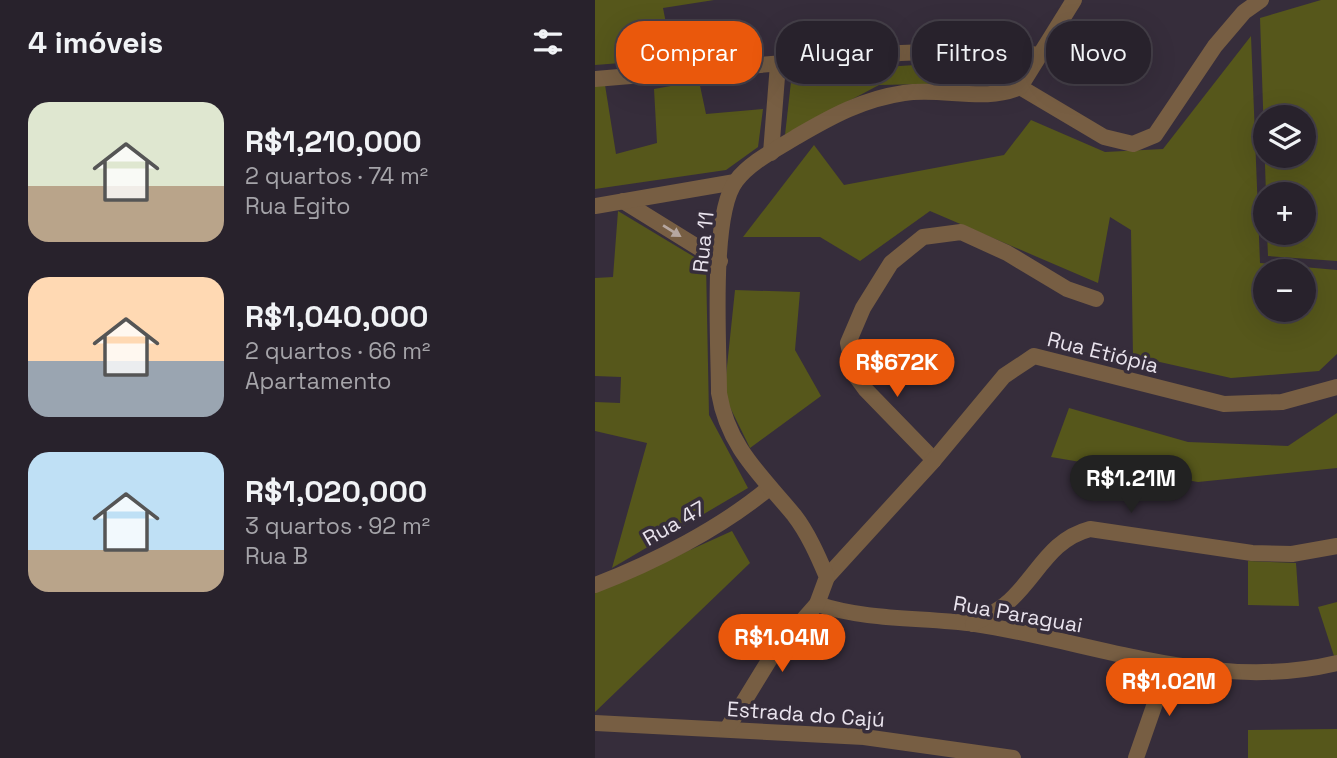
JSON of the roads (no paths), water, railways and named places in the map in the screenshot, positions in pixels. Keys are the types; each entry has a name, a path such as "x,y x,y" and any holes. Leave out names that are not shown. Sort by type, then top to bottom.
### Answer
{"street":[{"path":"595,206 735,182 771,153 835,113 871,99 943,90 1005,94 1020,87 1037,55 1074,0"},
{"path":"1020,87 1104,137 1133,144 1155,135 1215,46 1244,12 1261,0"},
{"path":"898,53 1002,49 1037,55"},
{"path":"595,79 776,64"},
{"path":"771,153 777,84"},
{"name":"Rua 11","path":"735,182 722,222 719,393 723,416 732,438 769,488 795,517 827,577"},
{"path":"623,201 720,261"},
{"path":"934,460 866,390 855,375 848,343 863,308 891,263 923,237 961,232 1007,253 1067,289 1096,299"},
{"name":"Rua Etiópia","path":"827,577 934,460 1004,376 1034,356 1224,404 1282,402 1337,387"},
{"name":"Rua 47","path":"595,586 653,561 752,502 769,488"},
{"path":"973,624 1006,603 1054,546 1072,533 1090,529 1252,553 1292,554 1337,546"},
{"path":"727,729 744,696 773,654 817,604 827,577"},
{"path":"1006,603 1020,632"},
{"name":"Rua Paraguai","path":"817,604 846,614 973,624 1020,632 1168,666 1272,673 1337,663"},
{"path":"1136,758 1168,666"},
{"name":"Estrada do Cajú","path":"595,723 864,737 1013,758"}]}
